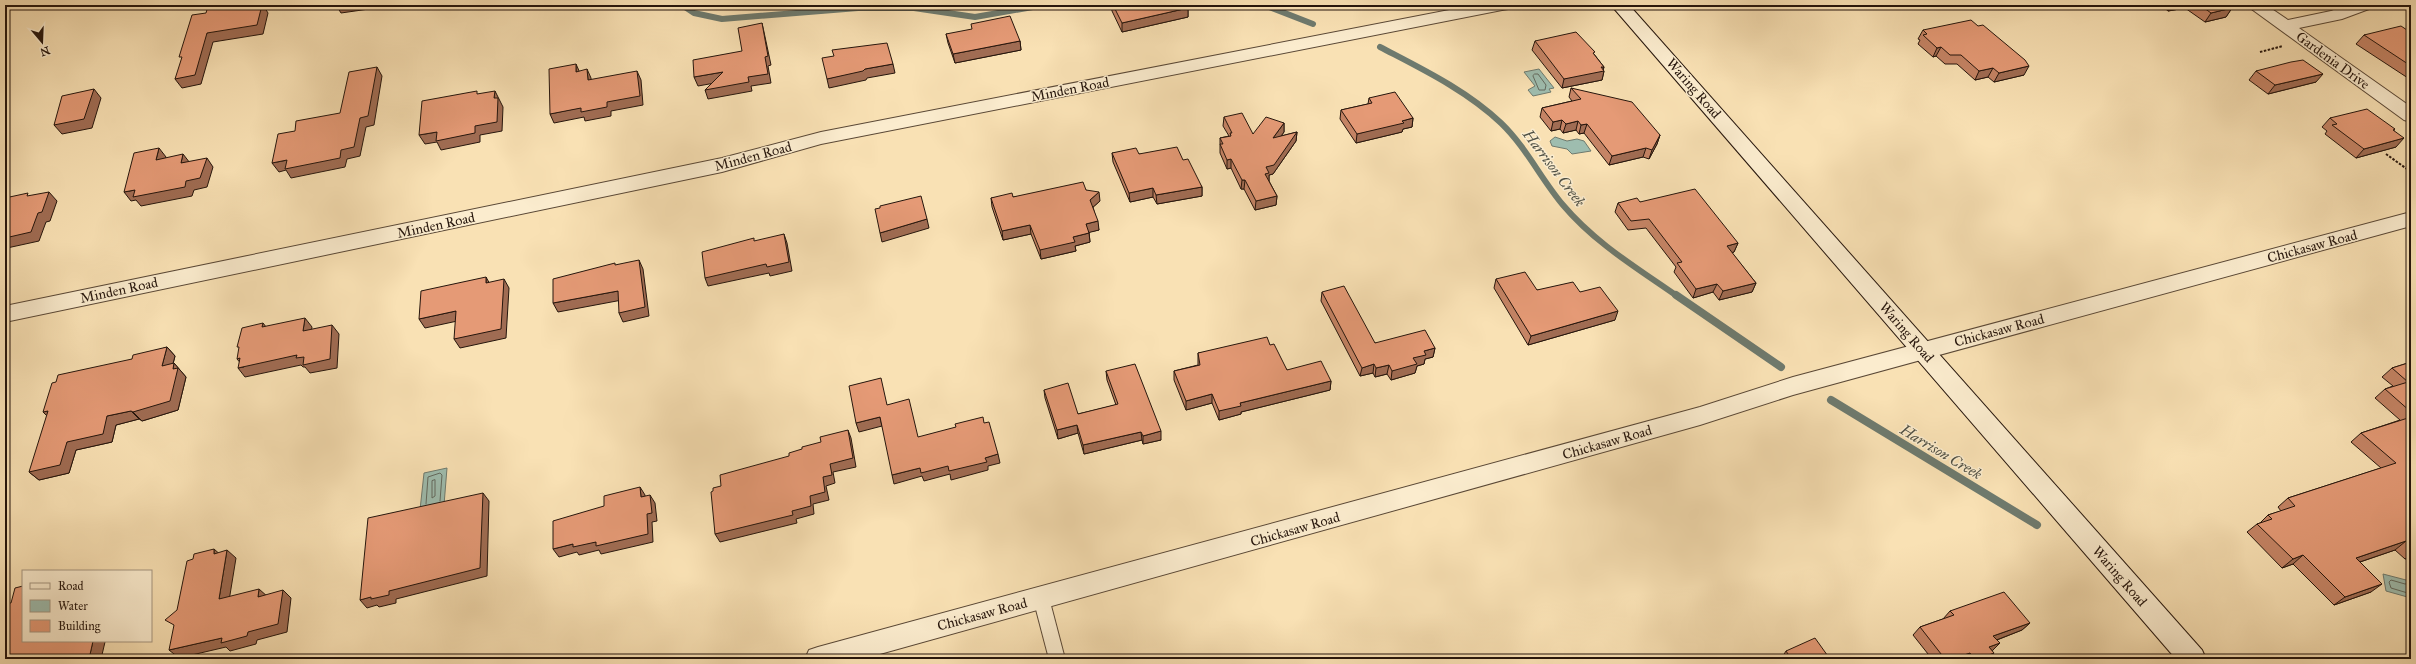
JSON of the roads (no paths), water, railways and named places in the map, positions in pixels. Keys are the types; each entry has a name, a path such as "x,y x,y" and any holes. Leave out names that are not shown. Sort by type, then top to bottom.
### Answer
{"street":[{"name":"Minden Road","path":"5,314 722,165 821,138 1502,5"},
{"name":"Waring Road","path":"1620,5 2193,659"},
{"name":"Gardenia Drive","path":"2255,5 2411,116"},
{"path":"2285,26 2336,15 2363,5"},
{"name":"Chickasaw Road","path":"818,659 1700,416 1793,386 2406,226"}],"lane":[{"path":"1041,598 1057,659"}],"water":[{"path":"1539,69 1554,88 1549,89 1551,92 1533,96 1528,90 1535,86 1524,72"},
{"path":"1555,137 1567,141 1577,139 1584,141 1591,151 1572,154 1567,149 1552,146 1550,141"},
{"path":"447,468 444,505 420,510 424,473"},
{"path":"2383,574 2406,580 2411,578 2411,598 2386,591"}],"waterway":[{"name":"Harrison Creek","path":"682,5 694,13 722,19 858,8 914,8 975,17 1044,5"},
{"name":"Harrison Creek","path":"1264,5 1313,24"},
{"name":"Harrison Creek","path":"1380,47 1443,81 1473,100 1487,111 1510,132 1555,195 1575,219 1617,254 1677,296"},
{"name":"Harrison Creek","path":"1676,295 1781,367"},
{"name":"Harrison Creek","path":"1831,400 2037,525"}]}
